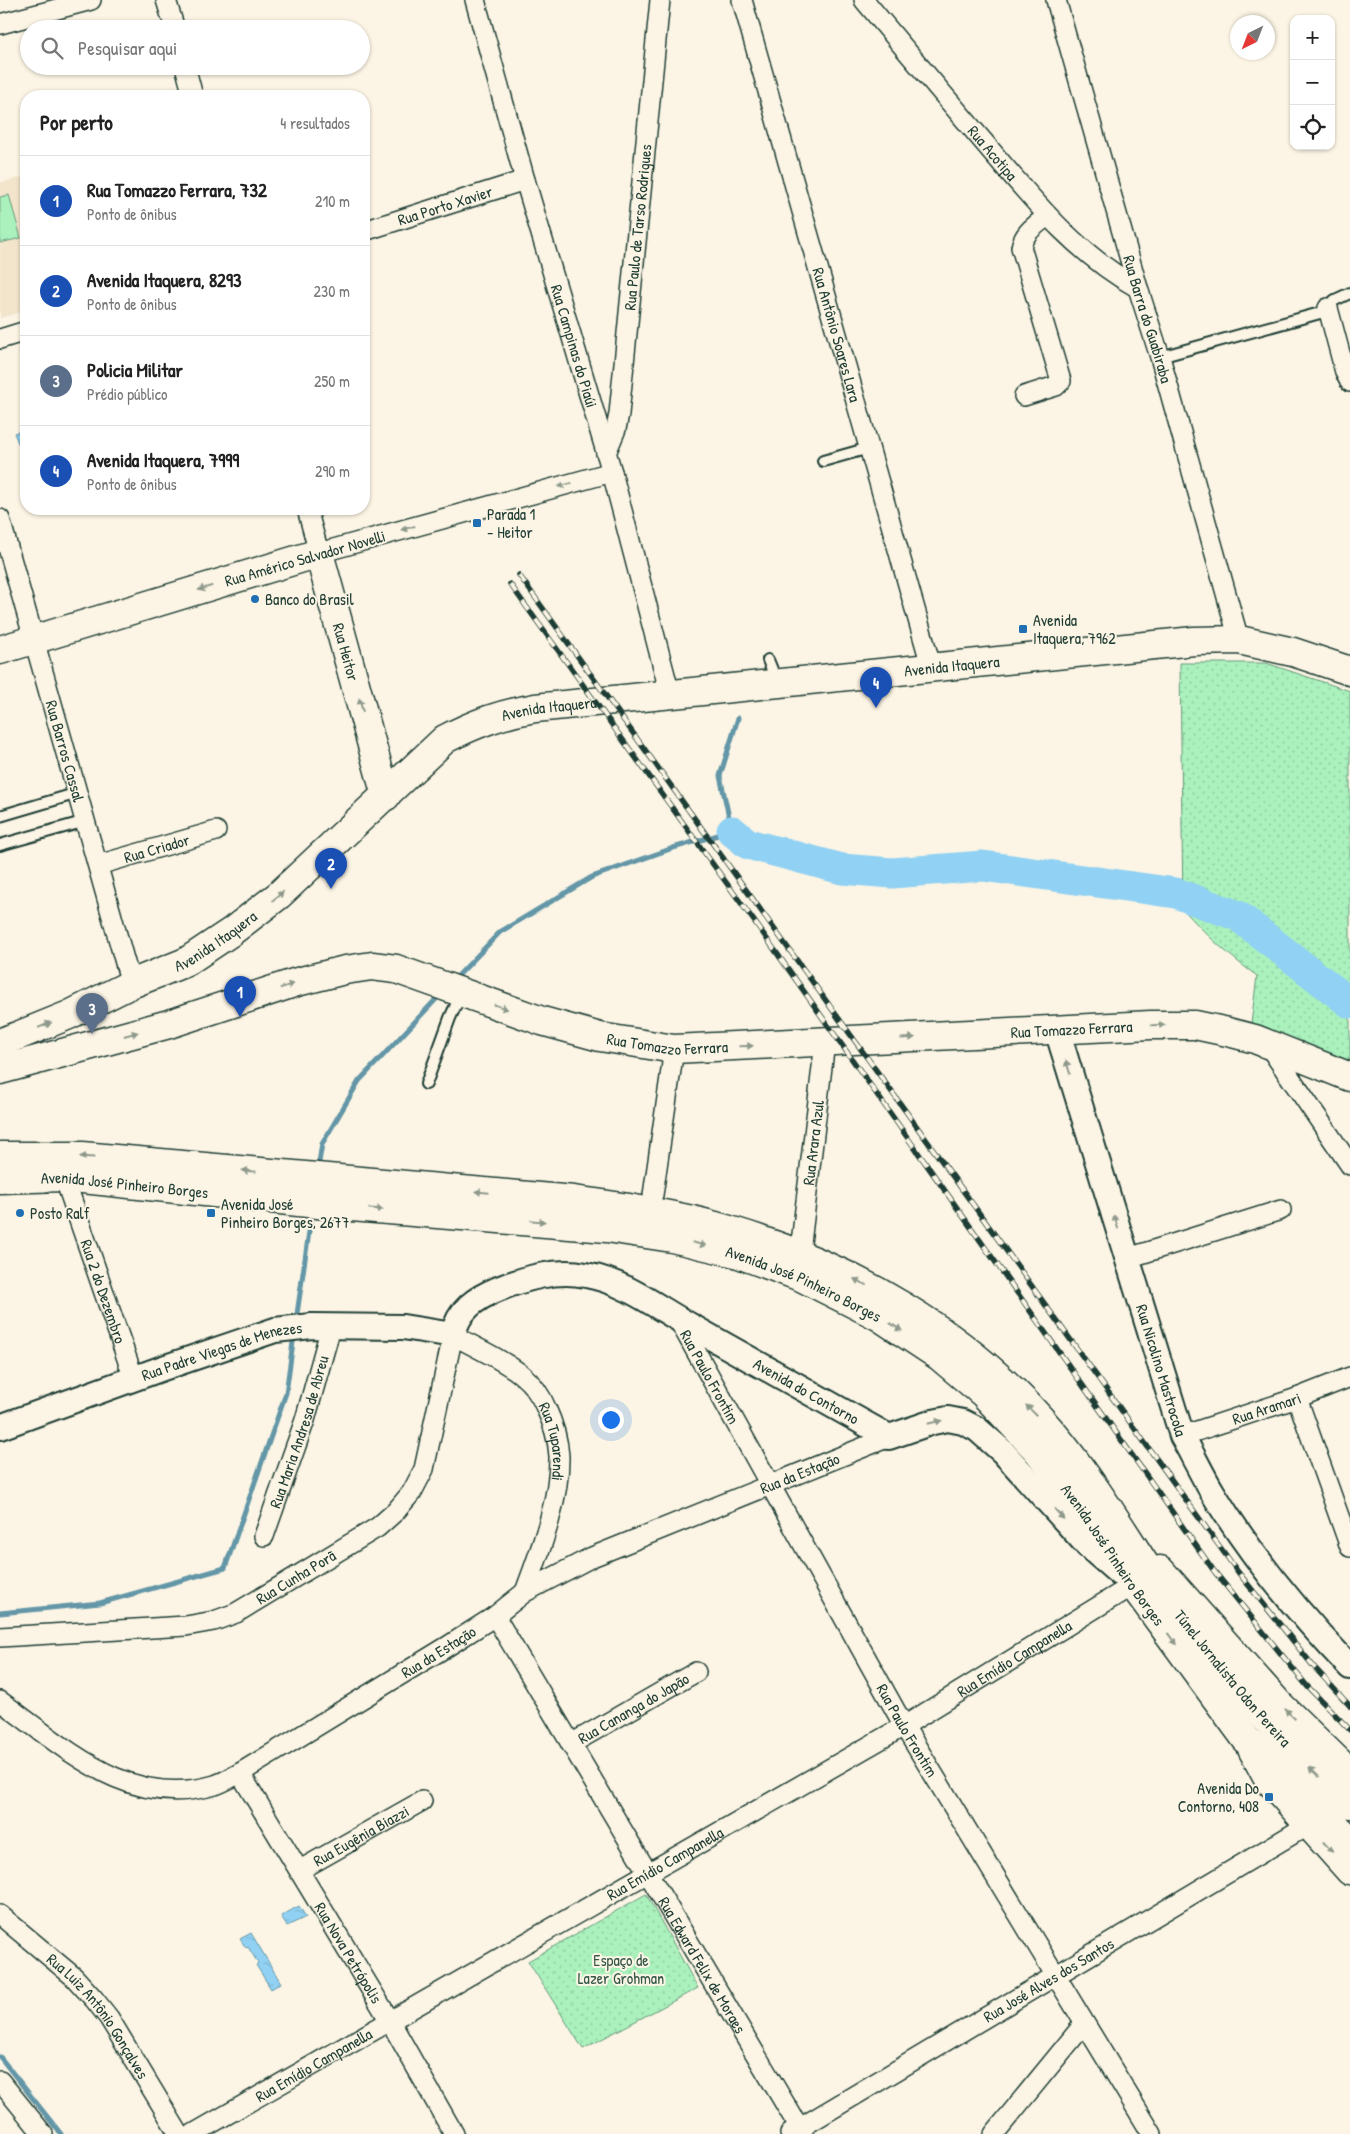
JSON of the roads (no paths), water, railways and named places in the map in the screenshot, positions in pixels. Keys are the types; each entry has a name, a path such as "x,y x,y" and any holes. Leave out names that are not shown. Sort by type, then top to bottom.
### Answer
{"main road":[{"name":"Rua Américo Salvador Novelli","path":"0,650 319,553"},
{"name":"Rua Heitor","path":"319,553 386,796"},
{"name":"Avenida Itaquera","path":"0,1043 69,1014 131,984 186,962 231,932 279,895 386,796 416,765 446,740 472,725 501,714 535,708 670,694 773,671 932,669 1194,641 1239,640 1293,652 1350,671"},
{"path":"374,752 394,762 416,765"},
{"name":"Rua Tomazzo Ferrara","path":"0,1070 169,1024 296,982 345,970 372,966 396,969 542,1021 600,1037 674,1049 1152,1025 1195,1025 1228,1032 1268,1044 1350,1076"},
{"name":"Avenida José Pinheiro Borges","path":"0,1156 82,1156 295,1188 327,1205 517,1219 616,1229 672,1238 736,1253 802,1277 880,1317 939,1356 984,1394 1038,1451 1084,1511 1133,1585 1246,1739 1268,1779 1350,1871"},
{"name":"Avenida José Pinheiro Borges","path":"0,1178 64,1177 295,1188 337,1180 574,1200 635,1208 725,1228 794,1252 862,1282 930,1323 997,1376 1051,1430 1083,1471 1129,1540 1163,1572 1278,1703 1350,1773"},
{"name":"Túnel Jornalista Odon Pereira","path":"1129,1540 1177,1610 1246,1698 1310,1769 1350,1804"},
{"name":"Túnel Jornalista Odon Pereira","path":"1246,1739 1350,1840"}],"street":[{"path":"0,24 68,3 90,0"},
{"path":"166,0 172,20"},
{"name":"Rua Campinas do Piaúi","path":"475,0 525,180 612,472 670,694"},
{"name":"Rua Paulo de Tarso Rodrigues","path":"606,454 616,430 619,414 660,0"},
{"name":"Rua Antônio Soares Lara","path":"742,0 932,669"},
{"name":"Rua Acotipa","path":"864,0 1047,216 1082,250 1114,275 1138,288"},
{"name":"Rua Barra do Guabiraba","path":"1056,0 1138,288 1160,356 1239,640"},
{"path":"188,75 192,90"},
{"name":"Rua Porto Xavier","path":"370,229 525,180"},
{"path":"1024,396 1056,386 1060,381 1021,247 1023,238 1028,230 1047,216"},
{"path":"1328,308 1345,372 1350,382"},
{"path":"0,339 20,333"},
{"name":"Rua Américo Salvador Novelli","path":"319,553 612,472"},
{"name":"Rua Heitor","path":"309,515 319,553"},
{"name":"Rua Barros Cassal","path":"0,519 131,984"},
{"name":"Rua Criador","path":"98,866 216,831"},
{"name":"Rua Nicolino Mastrocola","path":"1057,1030 1182,1436 1212,1492 1237,1530 1291,1603 1350,1667"},
{"name":"Rua Arara Azul","path":"801,1243 825,1042"},
{"path":"1268,1044 1350,1165"},
{"path":"653,1195 674,1049"},
{"name":"Rua 2 do Dezembro","path":"64,1177 134,1378"},
{"path":"1128,1258 1281,1210"},
{"name":"Avenida do Contorno","path":"453,1335 458,1319 468,1306 490,1292 526,1278 554,1273 585,1274 614,1282 638,1293 678,1319 889,1437"},
{"name":"Rua Paulo Frontim","path":"678,1319 904,1726 1054,1976 1152,2134"},
{"name":"Rua Padre Viegas de Menezes","path":"0,1427 134,1378 275,1330 321,1327 403,1327 453,1335"},
{"name":"Rua Maria Andresa de Abreu","path":"264,1536 305,1420 321,1327"},
{"name":"Rua Tuparendi","path":"453,1335 494,1356 523,1376 541,1395 553,1423 559,1456 556,1492 541,1548 524,1592"},
{"name":"Rua Cunha Porã","path":"0,1637 186,1626 214,1621 243,1609 378,1527 396,1511 412,1492 424,1468 453,1335"},
{"name":"Rua Aramari","path":"1182,1436 1297,1398 1350,1377"},
{"path":"1297,1398 1350,1547"},
{"path":"889,1437 933,1422 948,1419 963,1422 977,1429 1003,1452 1088,1546 1133,1585"},
{"name":"Rua da Estação","path":"0,1701 91,1765 126,1783 158,1790 186,1790 216,1784 240,1773 494,1616 524,1592 592,1557 889,1437"},
{"name":"Rua Emídio Campanella","path":"193,2134 904,1726 1133,1585"},
{"name":"Rua Edward Felix de Moraes","path":"494,1616 647,1872 798,2132"},
{"name":"Rua Cananga do Japão","path":"571,1744 696,1672"},
{"name":"Rua Nova Petrópolis","path":"240,1773 390,2021 454,2134"},
{"name":"Rua Eugênia Biazzi","path":"300,1870 422,1801"},
{"name":"Rua José Alves dos Santos","path":"798,2132 1054,1976 1308,1825"},
{"name":"Rua Luiz Antônio Gonçalves","path":"0,1915 74,1977 94,1999 109,2018 179,2134"},
{"path":"994,2134 1084,2024"},
{"path":"0,2081 43,2134"}],"lane":[{"path":"1160,356 1320,313 1335,300 1350,293"},
{"path":"823,461 869,448"},
{"path":"0,816 78,793"},
{"path":"0,845 86,821"},
{"path":"426,1084 458,992"}],"water":[{"path":"20,432 20,445 19,445 14,433"},
{"path":"299,1906 306,1917 287,1926 281,1916"},
{"path":"251,1933 281,1983 271,1989 256,1965 258,1963 248,1947 246,1948 240,1939"}],"waterway":[{"path":"453,981 500,932 592,877 673,848 732,831 720,776 738,718"},
{"path":"732,831 748,844 842,869 892,873 983,866 1176,893 1238,916 1350,1003"},
{"path":"318,1168 322,1144 359,1081 441,994"},
{"path":"296,1321 312,1211"},
{"path":"0,1613 100,1603 225,1568 286,1393 294,1335"},
{"path":"0,2057 61,2134"}],"railway":[{"path":"519,575 1238,1572 1314,1667 1350,1706"},
{"path":"510,584 762,932 1214,1571 1307,1686 1350,1730"}],"place":[{"name":"Parada 1 - Heitor","path":"477,523"},
{"name":"Banco do Brasil","path":"255,599"},
{"name":"Avenida Itaquera, 7962","path":"1023,629"},
{"name":"Avenida Itaquera, 7999","path":"876,708"},
{"name":"Avenida Itaquera, 8293","path":"331,889"},
{"name":"Rua Tomazzo Ferrara, 732","path":"240,1017"},
{"name":"Policia Militar","path":"92,1034"},
{"name":"Posto Ralf","path":"20,1213"},
{"name":"Avenida José Pinheiro Borges, 2677","path":"211,1213"},
{"name":"Avenida Do Contorno, 408","path":"1269,1797"}],"park label":[{"name":"Espaço de Lazer Grohman","path":"621,1969"}]}
